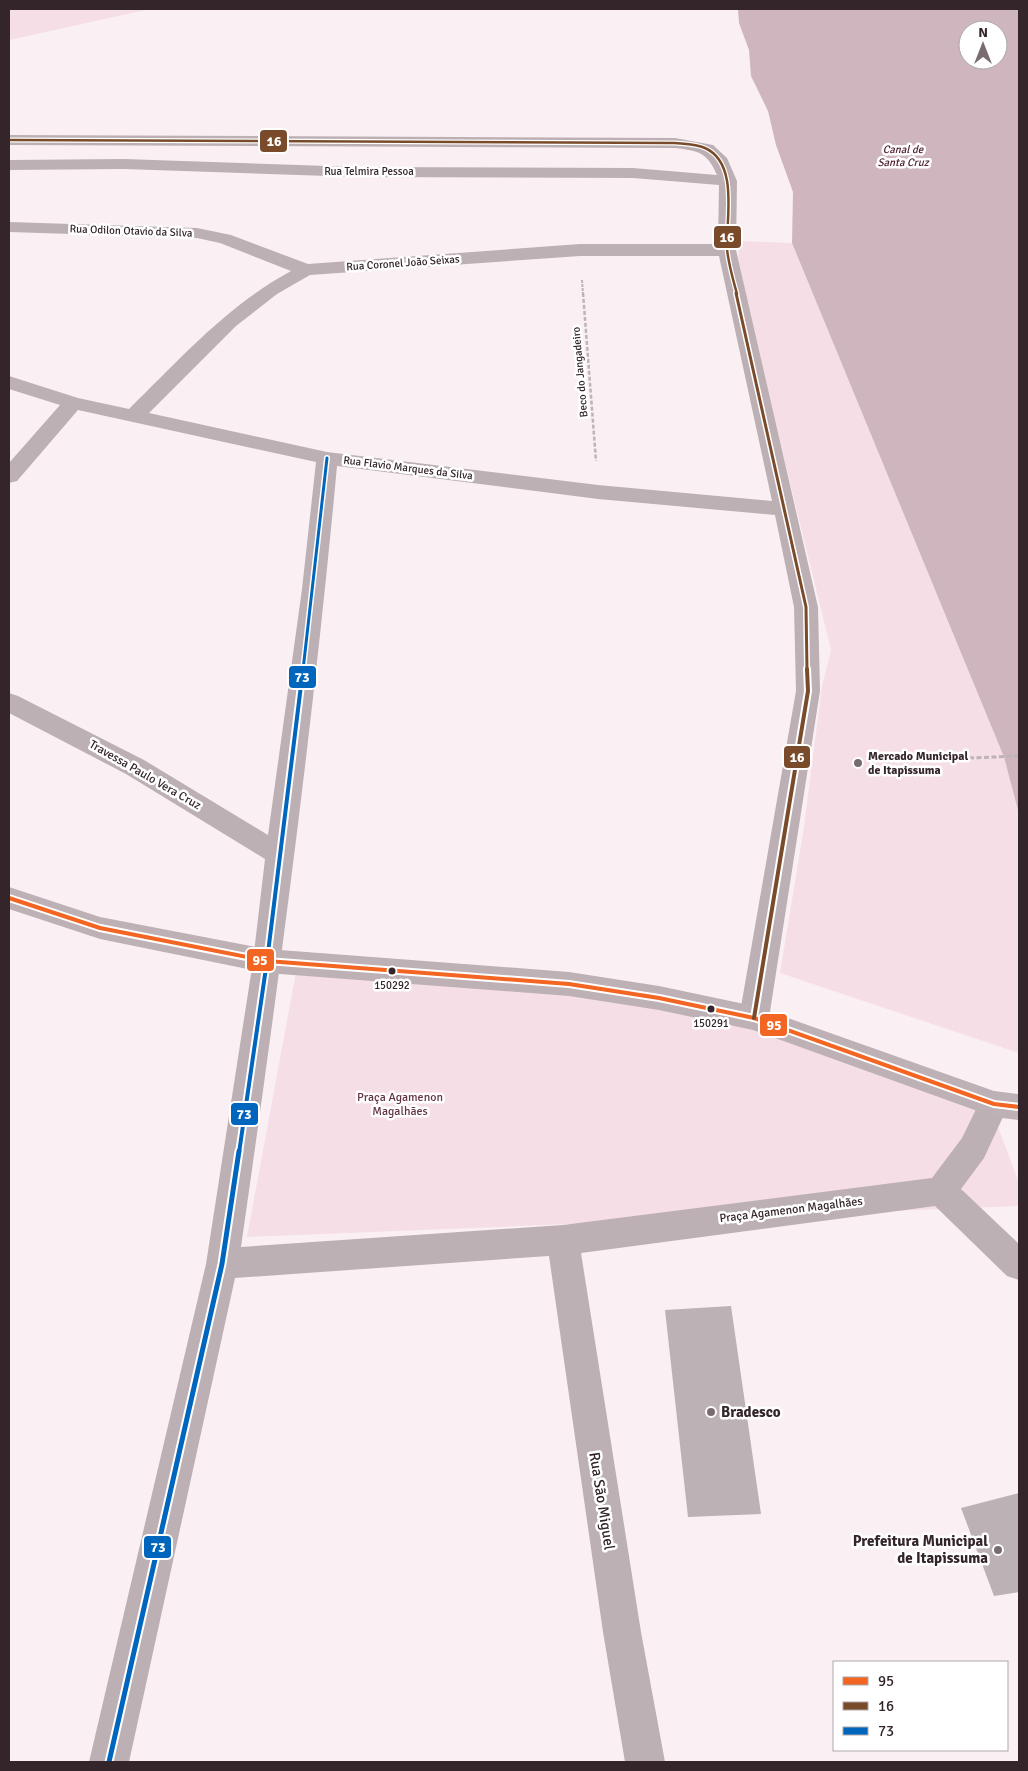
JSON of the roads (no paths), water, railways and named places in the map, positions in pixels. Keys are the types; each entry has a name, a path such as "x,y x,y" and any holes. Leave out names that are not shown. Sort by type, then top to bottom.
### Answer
{"main road":[{"path":"9,898 100,928 267,961 569,984 659,998 754,1018 1006,1106"}],"street":[{"path":"9,140 675,143 694,144 707,149 718,158 728,181 727,250 806,606 808,691 754,1018"},
{"name":"Rua Telmira Pessoa","path":"9,164 133,164 357,172 633,173 728,181"},
{"name":"Rua Odilon Otavio da Silva","path":"9,227 197,233 225,239 306,270"},
{"name":"Rua Coronel João Seixas","path":"133,416 229,322 270,290 306,270 580,250 727,250"},
{"name":"Rua Flavio Marques da Silva","path":"9,382 73,403 327,458 598,492 785,509"},
{"path":"9,476 73,403"},
{"path":"109,1762 222,1264 267,961 279,854 314,589 327,458"},
{"name":"Travessa Paulo Vera Cruz","path":"9,702 135,767 279,854"},
{"path":"1006,1106 941,1191 1019,1265"},
{"name":"Praça Agamenon Magalhães","path":"222,1264 562,1240 941,1191"},
{"name":"Rua São Miguel","path":"562,1240 622,1632 645,1762"}],"water":[{"name":"Canal de Santa Cruz","path":"738,9 1019,9 1019,814 1004,757 792,243 793,192 776,145 768,111 751,76 749,50 739,23"}],"place":[{"name":"Mercado Municipal de Itapissuma","path":"858,763"},
{"name":"150292","path":"392,971"},
{"name":"150291","path":"711,1009"},
{"name":"Bradesco","path":"711,1412"},
{"name":"Prefeitura Municipal de Itapissuma","path":"998,1550"}]}
